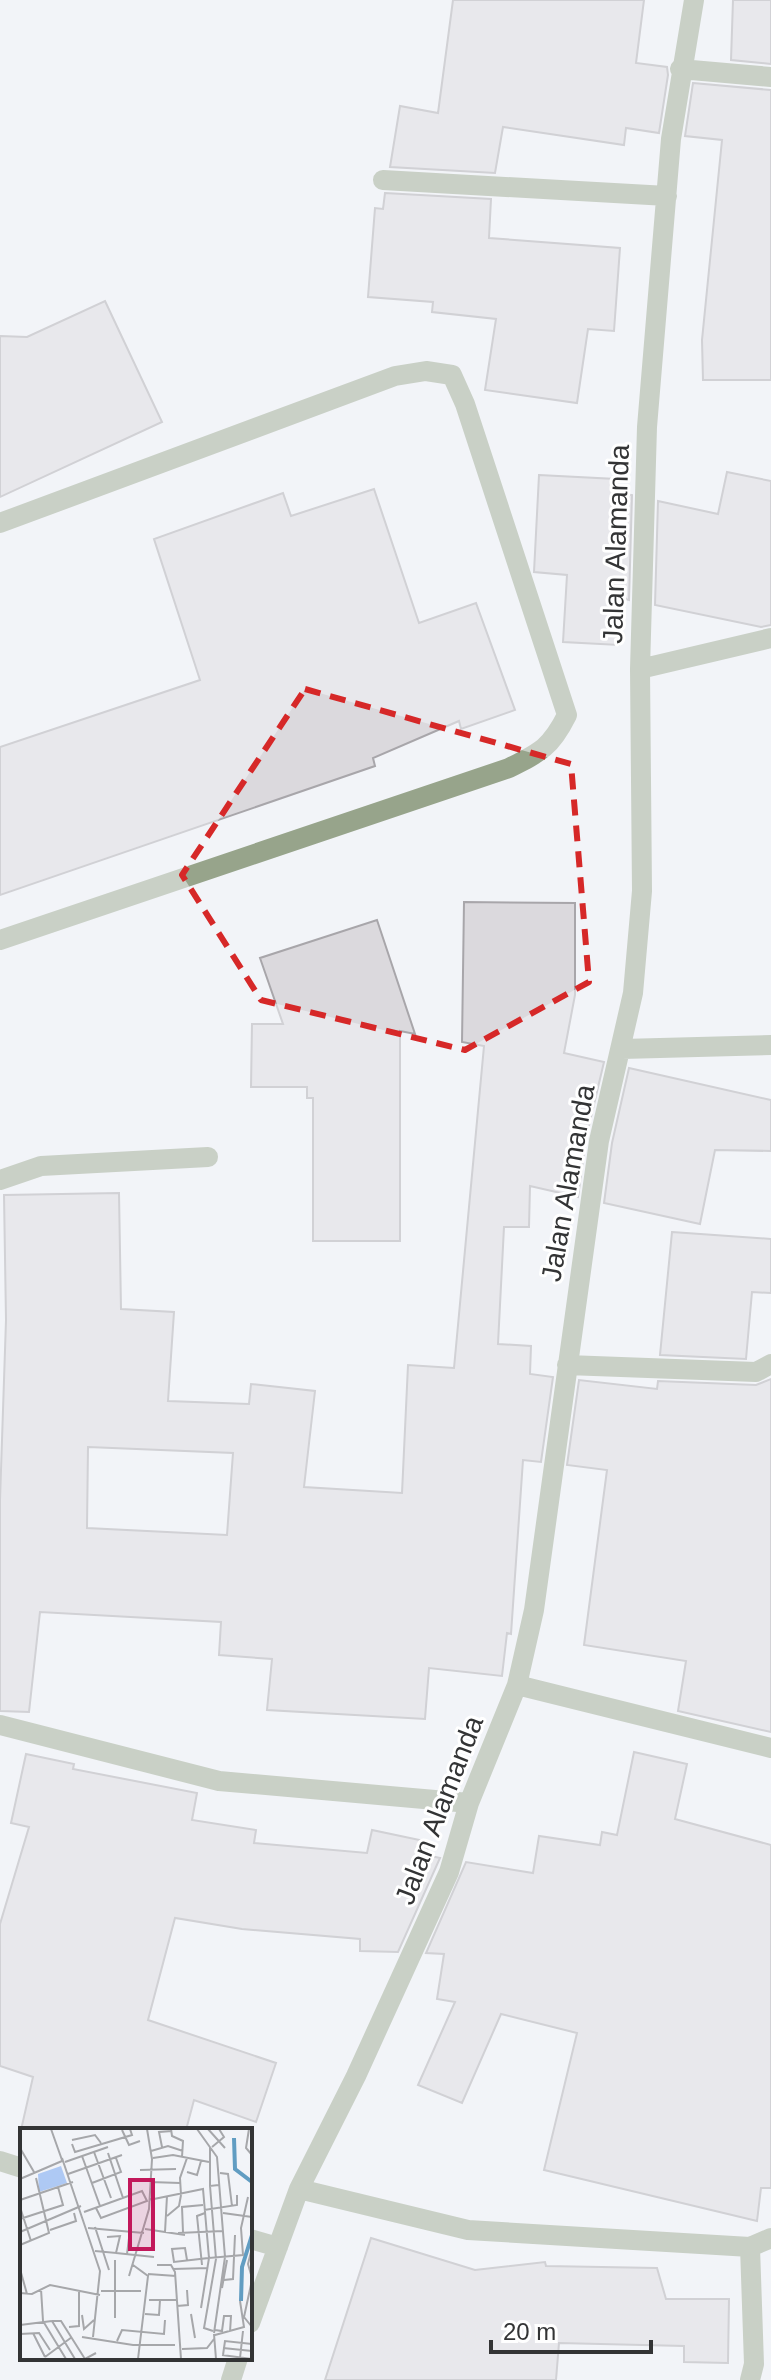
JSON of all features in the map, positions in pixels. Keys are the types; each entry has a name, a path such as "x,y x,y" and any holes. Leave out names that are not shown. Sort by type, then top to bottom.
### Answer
{"street":[{"name":"Jalan Alamanda","path":"252,2318 299,2189 356,2076 449,1872 469,1803 517,1685 545,1542 599,1141 633,993 642,891 640,669 647,427 680,69 694,0"},
{"path":"680,69 771,77"},
{"path":"383,180 667,196"},
{"path":"0,523 395,376 426,371 452,375 465,404 567,715 554,740 539,754 509,768 0,940"},
{"path":"640,669 771,638"},
{"path":"622,1049 771,1045"},
{"path":"0,1180 41,1166 208,1157"},
{"path":"567,1365 756,1372 771,1364"},
{"path":"517,1685 771,1748"},
{"path":"0,1725 219,1781 469,1803"},
{"path":"0,2161 20,2167"},
{"path":"299,2189 468,2230 750,2247 771,2238"},
{"path":"252,2240 278,2247"},
{"path":"750,2247 754,2364 750,2380"},
{"path":"231,2380 237,2360"}],"highlighted area":[{"path":"305,689 571,764 589,982 465,1050 261,1000 182,875"}],"building":[{"path":"453,0 644,0 636,63 667,67 668,75 659,133 626,128 624,145 503,127 495,173 390,167 400,106 438,113"},
{"path":"733,0 771,0 771,64 731,60"},
{"path":"693,83 771,90 771,380 703,380 702,340 722,140 685,136"},
{"path":"385,193 491,199 489,238 620,248 614,331 588,329 577,403 485,390 496,319 432,312 433,302 368,297 375,208 383,209"},
{"path":"105,301 162,422 0,497 0,336 27,337"},
{"path":"727,472 771,481 771,625 761,627 655,605 658,501 718,514"},
{"path":"539,475 616,479 615,492 632,495 629,600 621,598 619,645 563,642 567,575 534,572"},
{"path":"374,489 419,623 476,603 515,710 461,729 459,721 373,758 375,766 0,895 0,747 200,680 154,539 283,493 291,516"},
{"path":"464,902 575,903 575,995 564,1053 604,1062 586,1138 578,1197 530,1186 529,1227 504,1227 498,1344 531,1346 530,1374 553,1377 541,1462 523,1460 511,1634 507,1633 502,1676 429,1668 425,1719 267,1710 272,1659 219,1655 221,1622 40,1612 29,1712 0,1711 0,1500 6,1320 4,1195 119,1193 121,1309 174,1312 168,1401 249,1404 251,1384 315,1391 304,1487 402,1493 408,1365 454,1368 484,1046 462,1042","holes":["88,1447 233,1453 227,1535 87,1528"]},
{"path":"377,920 415,1034 400,1031 400,1241 313,1241 313,1098 307,1098 307,1087 251,1087 252,1024 283,1024 260,958"},
{"path":"629,1068 771,1100 771,1151 715,1150 700,1224 604,1203 612,1143"},
{"path":"672,1232 771,1239 771,1293 752,1292 746,1359 660,1355"},
{"path":"771,1379 771,1732 678,1711 686,1661 584,1645 607,1470 567,1465 579,1380 657,1389 658,1381 756,1385"},
{"path":"634,1752 687,1764 675,1819 771,1845 771,2188 761,2188 757,2221 544,2170 577,2033 501,2014 462,2103 418,2085 455,2002 437,1999 444,1954 426,1953 466,1862 533,1873 539,1836 600,1845 602,1832 617,1835"},
{"path":"26,1754 74,1764 73,1769 197,1793 192,1820 256,1830 254,1843 367,1853 372,1830 429,1842 426,1855 440,1858 398,1952 360,1951 360,1939 242,1929 175,1918 148,2020 276,2063 256,2122 194,2100 187,2128 21,2128 33,2077 0,2066 0,1924 29,1827 11,1823"},
{"path":"371,2238 475,2270 545,2262 546,2266 657,2268 666,2299 729,2299 728,2363 684,2362 684,2346 559,2343 556,2380 325,2380"}]}
